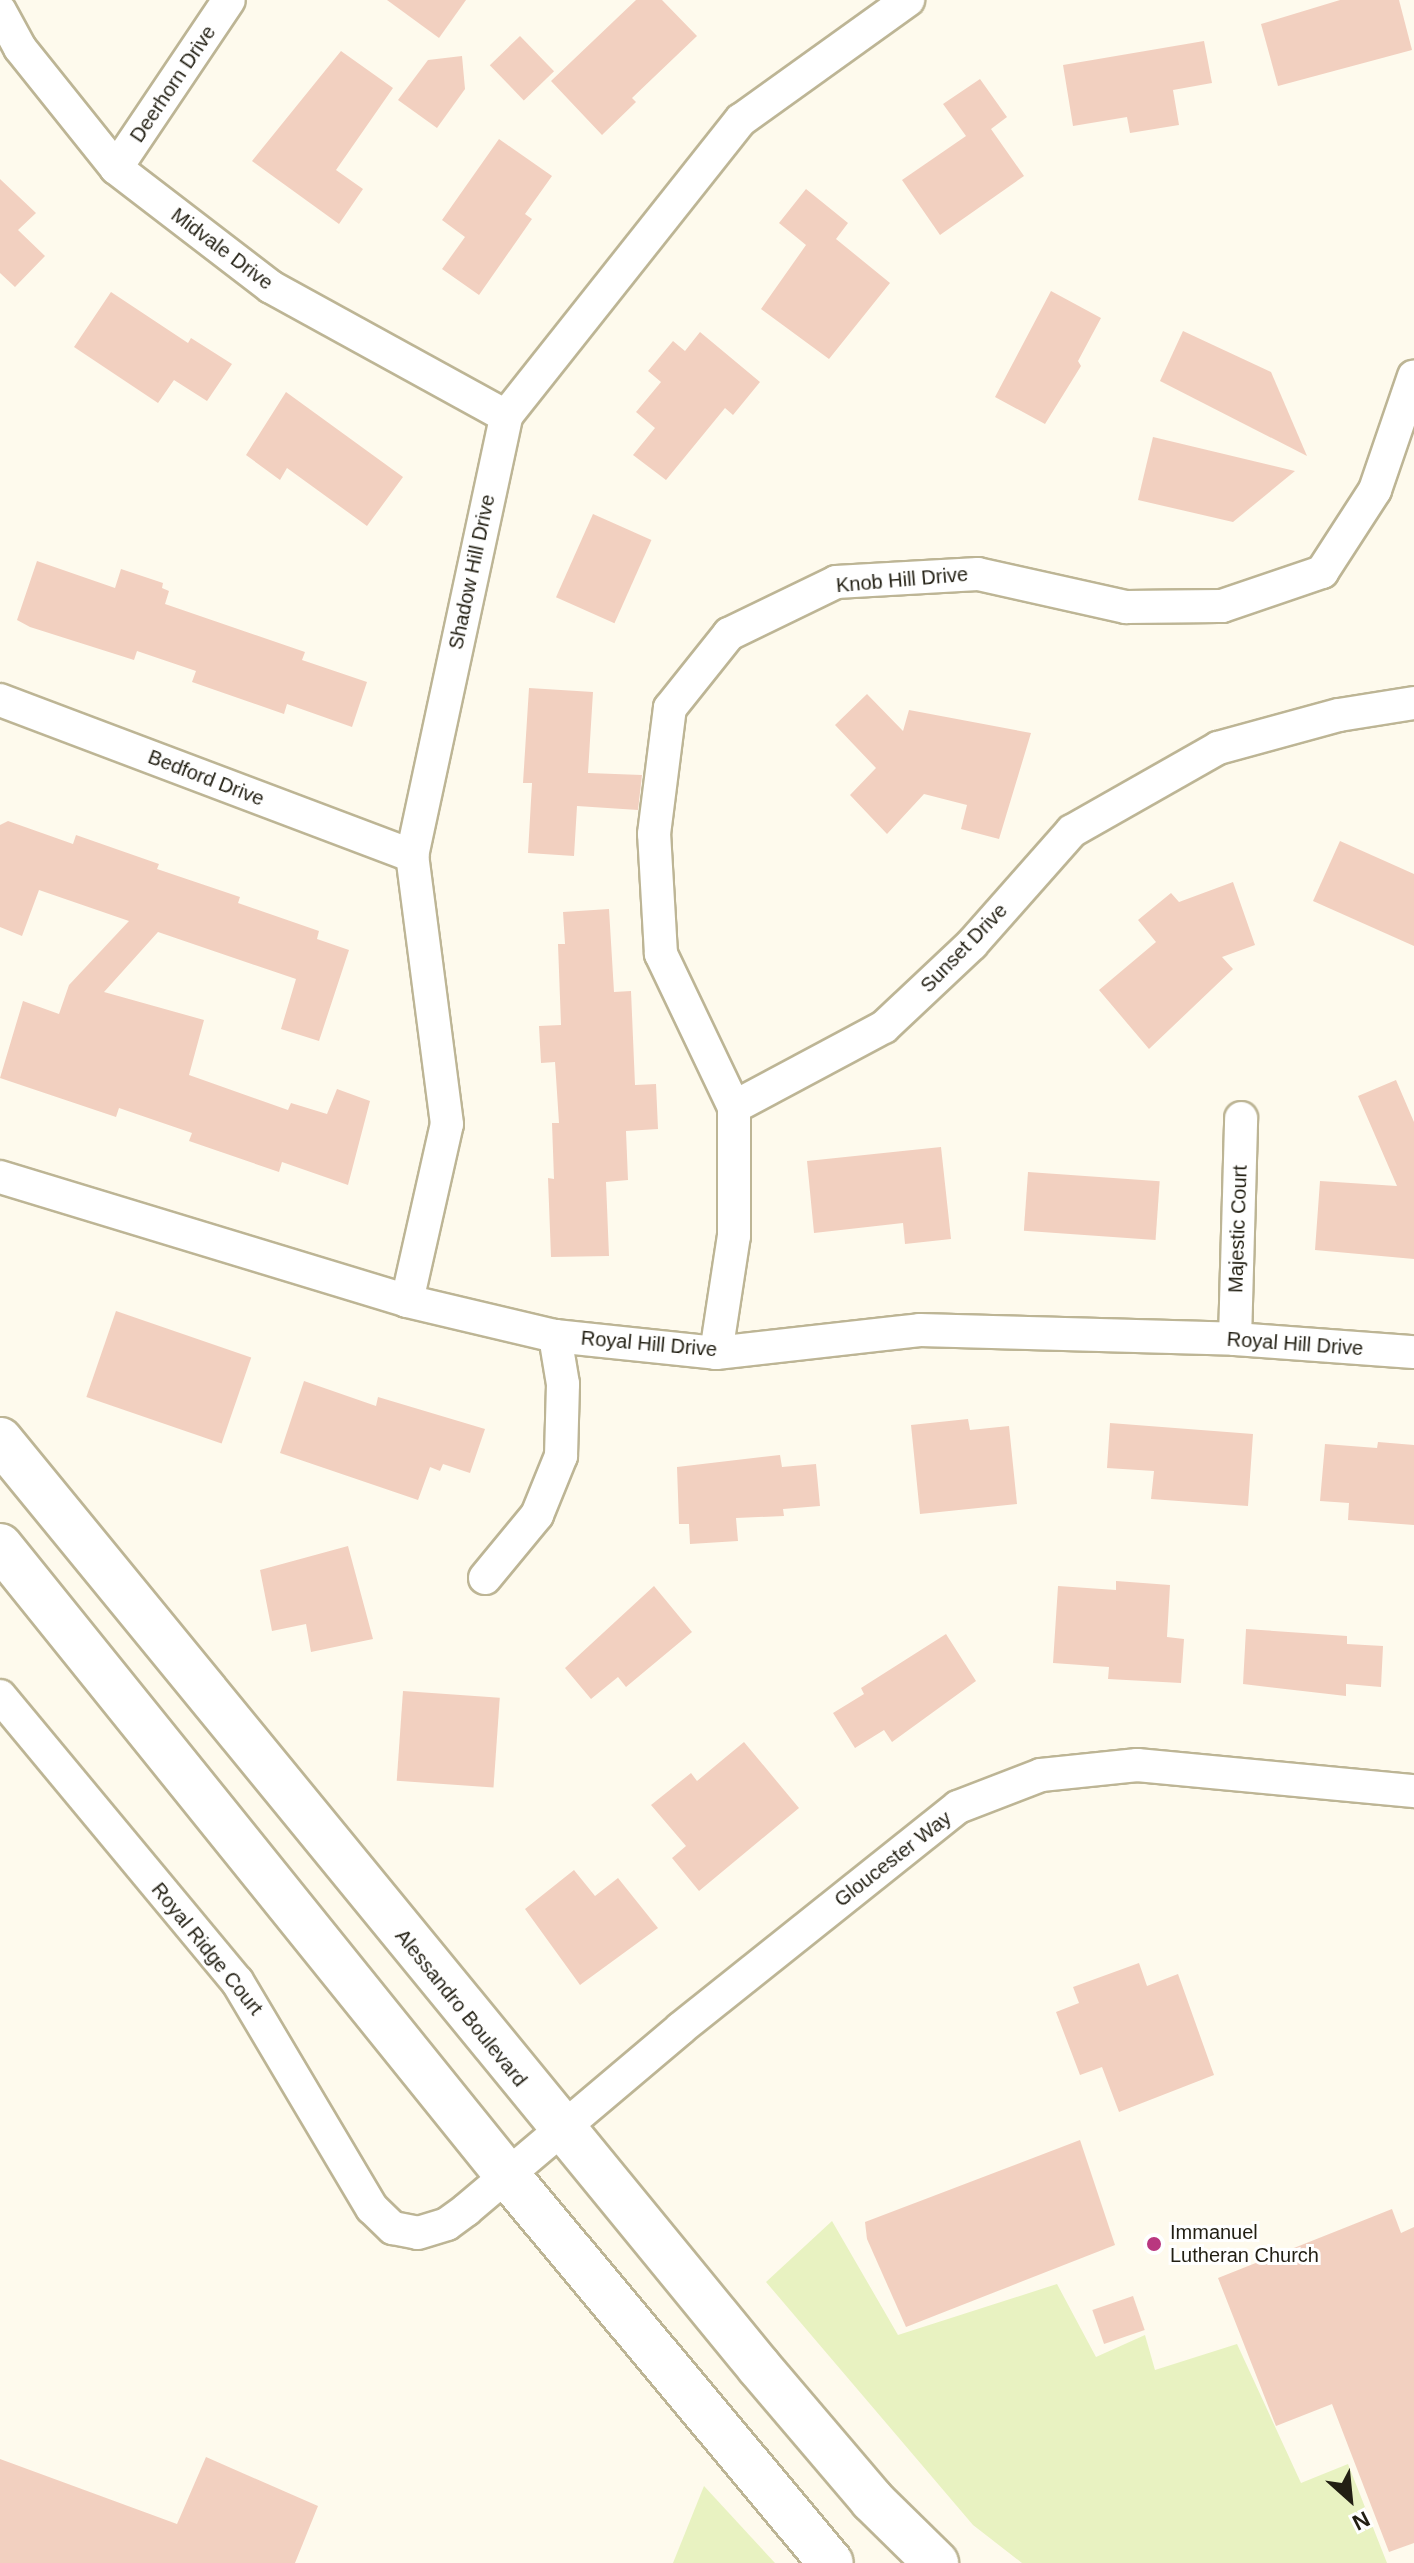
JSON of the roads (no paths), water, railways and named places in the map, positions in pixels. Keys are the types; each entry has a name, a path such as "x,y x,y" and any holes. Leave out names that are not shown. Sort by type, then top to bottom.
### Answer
{"main road":[{"name":"Alessandro Boulevard","path":"0,1440 561,2130 872,2500 936,2563"},
{"path":"0,1546 507,2175 831,2563"}],"street":[{"name":"Deerhorn Drive","path":"116,168 229,0"},
{"name":"Shadow Hill Drive","path":"407,1301 447,1124 412,856 506,416 741,120 908,0"},
{"name":"Midvale Drive","path":"0,11 20,48 116,168 271,287 506,416"},
{"name":"Knob Hill Drive","path":"734,1107 661,954 654,834 670,708 729,634 836,582 978,574 1126,607 1222,606 1322,572 1375,490 1414,376"},
{"name":"Bedford Drive","path":"0,700 412,856"},
{"name":"Sunset Drive","path":"734,1107 884,1027 972,944 1072,831 1218,748 1339,715 1414,703"},
{"path":"716,1353 734,1236 734,1107"},
{"name":"Majestic Court","path":"1235,1339 1241,1118"},
{"name":"Royal Hill Drive","path":"0,1177 407,1301 555,1336 716,1353 920,1330 1235,1339 1414,1352"},
{"path":"485,1578 537,1515 561,1456 563,1384 555,1336"},
{"name":"Royal Ridge Court","path":"0,1696 237,1981 276,2039 354,2181 393,2228 418,2233 447,2224 507,2175"},
{"name":"Gloucester Way","path":"507,2175 772,1955 972,1802 1041,1775 1137,1765 1414,1791"}],"place":[{"name":"Immanuel Lutheran Church","path":"1154,2244"}]}
